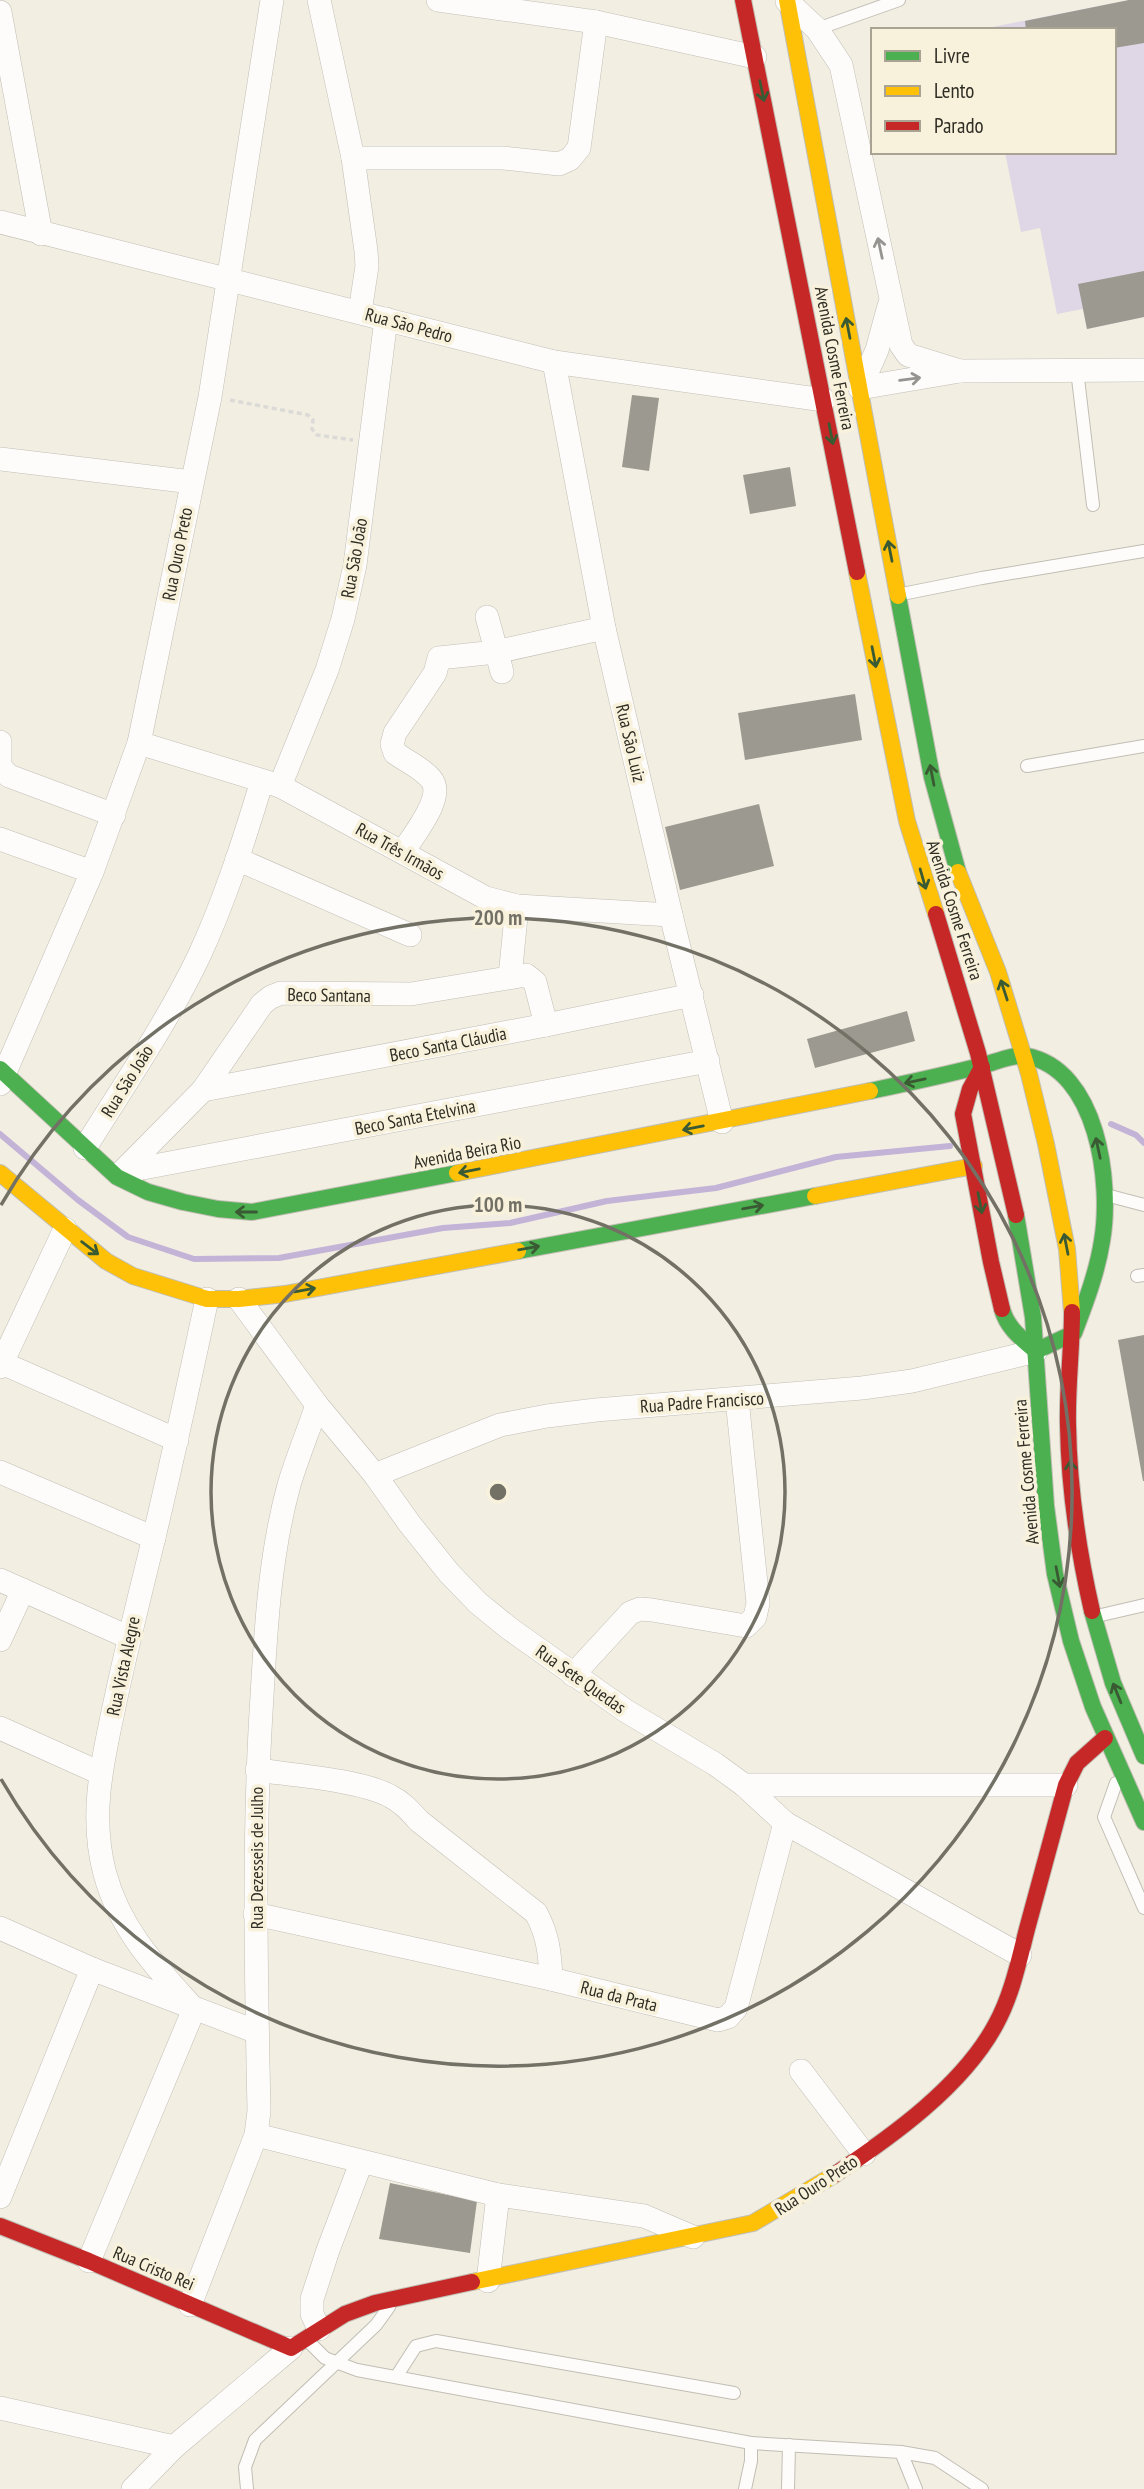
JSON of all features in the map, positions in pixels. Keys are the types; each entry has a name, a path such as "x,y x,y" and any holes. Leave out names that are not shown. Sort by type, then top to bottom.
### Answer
{"street":[{"name":"Rua Ouro Preto","path":"2,1076 92,872 139,743 210,397 272,0"},
{"path":"319,0 353,158 367,265 360,312"},
{"path":"438,0 596,22 755,57"},
{"name":"Avenida Cosme Ferreira","path":"743,0 907,821 924,884 960,989 982,1067 1024,1255 1036,1351 1047,1510 1057,1576 1075,1652 1092,1706 1144,1822"},
{"path":"787,1 817,29 841,65 901,345 905,352 919,359 960,372"},
{"name":"Avenida Cosme Ferreira","path":"787,1 932,777 945,830 997,969 1024,1055 1067,1249 1073,1291 1074,1333 1069,1376 1068,1425 1080,1542 1094,1616 1114,1685 1132,1715 1144,1756"},
{"path":"0,12 41,234"},
{"path":"353,158 503,158 559,164 570,159 579,148 596,22"},
{"name":"Rua São Pedro","path":"0,222 554,362 824,400"},
{"path":"860,388 877,350 891,297"},
{"name":"Rua São João","path":"85,1148 176,1000 199,955 237,859 327,670 343,620 355,565 386,319"},
{"name":"Rua São Luiz","path":"554,362 604,628 722,1122"},
{"path":"860,388 960,372 1144,369"},
{"path":"0,459 192,482"},
{"path":"487,617 499,662"},
{"path":"403,852 436,797 435,786 430,778 395,753 392,744 395,733 435,673 439,658 499,662 604,628"},
{"path":"0,742 0,760"},
{"name":"Rua Três Irmãos","path":"139,743 271,784 486,898 517,906 671,915"},
{"path":"0,767 9,776 114,815"},
{"path":"0,839 92,872"},
{"path":"237,859 410,935"},
{"path":"517,906 510,977 526,975 535,982 547,1025"},
{"name":"Beco Santana","path":"119,1175 203,1090 262,1004 281,993 402,995 510,977"},
{"name":"Beco Santa Cláudia","path":"203,1090 692,995"},
{"path":"982,1067 970,1089 963,1114 1004,1320 1036,1351 1074,1333 1099,1254 1106,1195 1096,1138 1080,1097 1069,1082 1052,1067 1024,1055"},
{"name":"Avenida Beira Rio","path":"2,1076 85,1148 119,1175 141,1188 234,1212 259,1212 722,1122 982,1067 1024,1055"},
{"name":"Beco Santa Etelvina","path":"119,1175 708,1061"},
{"path":"0,1173 106,1261 133,1276 207,1298 239,1299 299,1291 974,1166"},
{"path":"65,1229 1,1365 177,1440"},
{"name":"Rua Vista Alegre","path":"194,2010 131,1936 116,1906 104,1874 97,1837 96,1807 100,1773 128,1637 177,1440 207,1298"},
{"name":"Rua Sete Quedas","path":"239,1299 317,1405 375,1475 425,1543 478,1603 573,1675 744,1784"},
{"name":"Rua Padre Francisco","path":"375,1475 500,1425 596,1410 849,1390 912,1381 1036,1351"},
{"path":"573,1675 630,1613 640,1609 746,1626 755,1617 758,1603 737,1399"},
{"name":"Rua Dezesseis de Julho","path":"190,2305 256,2135 259,2111 255,1914 257,1770 265,1636 278,1532 289,1485 317,1405"},
{"path":"0,1472 154,1538"},
{"path":"0,1580 128,1637"},
{"path":"0,1640 23,1590"},
{"path":"0,1728 100,1773"},
{"name":"Rua Ouro Preto","path":"305,2339 345,2314 391,2299 753,2223 780,2211 864,2154 930,2100 974,2057 995,2026 1010,1990 1066,1785 1077,1763 1105,1738"},
{"path":"257,1770 359,1786 390,1795 536,1913 544,1927 549,1945 551,1979"},
{"path":"744,1784 1066,1785"},
{"path":"744,1784 785,1823 1020,1955"},
{"name":"Rua da Prata","path":"255,1914 551,1979 718,2021 728,2017 737,2008 785,1823"},
{"path":"0,1928 92,1969 257,2032"},
{"path":"0,2197 92,1969"},
{"path":"89,2261 194,2010"},
{"path":"801,2071 864,2154"},
{"path":"256,2135 498,2194 644,2216 693,2237"},
{"path":"133,2489 174,2447 305,2339 312,2314 312,2299 361,2162"},
{"path":"488,2280 498,2194"},
{"name":"Rua Cristo Rei","path":"0,2226 190,2305 305,2339"},
{"path":"0,2408 174,2447"}],"lane":[{"path":"817,29 899,0"},
{"path":"1077,370 1093,505"},
{"path":"898,594 1144,551"},
{"path":"1027,766 1144,746"},
{"path":"1106,1195 1144,1205"},
{"path":"1094,1616 1144,1605"},
{"path":"1120,1772 1104,1817 1144,1909"},
{"path":"247,2489 245,2467 255,2440 376,2325 388,2311 391,2299"},
{"path":"305,2339 326,2358 337,2363 396,2378 751,2443 901,2452 935,2458 982,2489"},
{"path":"396,2378 416,2346 436,2341 734,2393"},
{"path":"745,2489 751,2461 751,2443"},
{"path":"788,2489 789,2445"},
{"path":"901,2452 916,2489"}],"path":[{"path":"210,397 308,415 313,420 312,429 317,435 372,443"}],"shaded area":[{"path":"1129,0 1144,0 1144,317 1087,329 1083,309 1057,314 1040,228 1021,232 1005,154 1116,154 1116,28 987,28"}],"building":[{"path":"1129,0 1144,0 1144,43 1116,48 1116,28 1026,28 1025,21"},
{"path":"1144,271 1144,317 1087,329 1078,284"},
{"path":"632,395 659,398 649,471 622,467"},
{"path":"790,467 796,506 750,514 743,475"},
{"path":"855,694 862,740 745,760 738,713"},
{"path":"759,804 774,866 680,890 665,827"},
{"path":"907,1011 915,1041 815,1068 807,1039"},
{"path":"1144,1335 1144,1481 1143,1481 1118,1340"},
{"path":"390,2183 477,2201 470,2253 379,2239"}],"waterway":[{"path":"1111,1124 1136,1135 1144,1143"},
{"path":"0,1134 78,1200 128,1237 194,1259 279,1258 443,1228 510,1223 607,1201 716,1188 836,1157 950,1146"}],"traffic: fast":[{"path":"898,596 932,777 958,872"},
{"path":"870,1091 1011,1057 1026,1056 1050,1065 1070,1082 1084,1105 1095,1132 1101,1160 1105,1217 1097,1265 1074,1333 1036,1351 1011,1327 1002,1309"},
{"path":"0,1069 117,1177 148,1192 183,1202 252,1212 457,1173"},
{"path":"518,1251 815,1196"},
{"path":"1016,1215 1033,1317 1046,1506 1055,1574 1071,1641 1093,1707 1144,1822"},
{"path":"1092,1611 1113,1683 1144,1756"}],"traffic: slow":[{"path":"787,0 898,596"},
{"path":"857,572 907,821 936,914"},
{"path":"958,872 998,972 1029,1074 1067,1249 1072,1312"},
{"path":"457,1173 870,1091"},
{"path":"815,1196 974,1166"},
{"path":"0,1173 106,1261 133,1276 207,1299 285,1294 518,1251"},
{"path":"472,2282 753,2223 834,2175"}],"traffic: jam":[{"path":"743,0 857,572"},
{"path":"936,914 978,1053 1016,1215"},
{"path":"982,1067 970,1089 963,1114 1002,1309"},
{"path":"1072,1312 1068,1411 1070,1472 1082,1565 1092,1611"},
{"path":"834,2175 902,2127 924,2108 965,2068 982,2047 996,2024 1015,1977 1066,1785 1077,1763 1105,1738"},
{"path":"0,2226 89,2261 291,2348 345,2314 375,2303 472,2282"}]}
